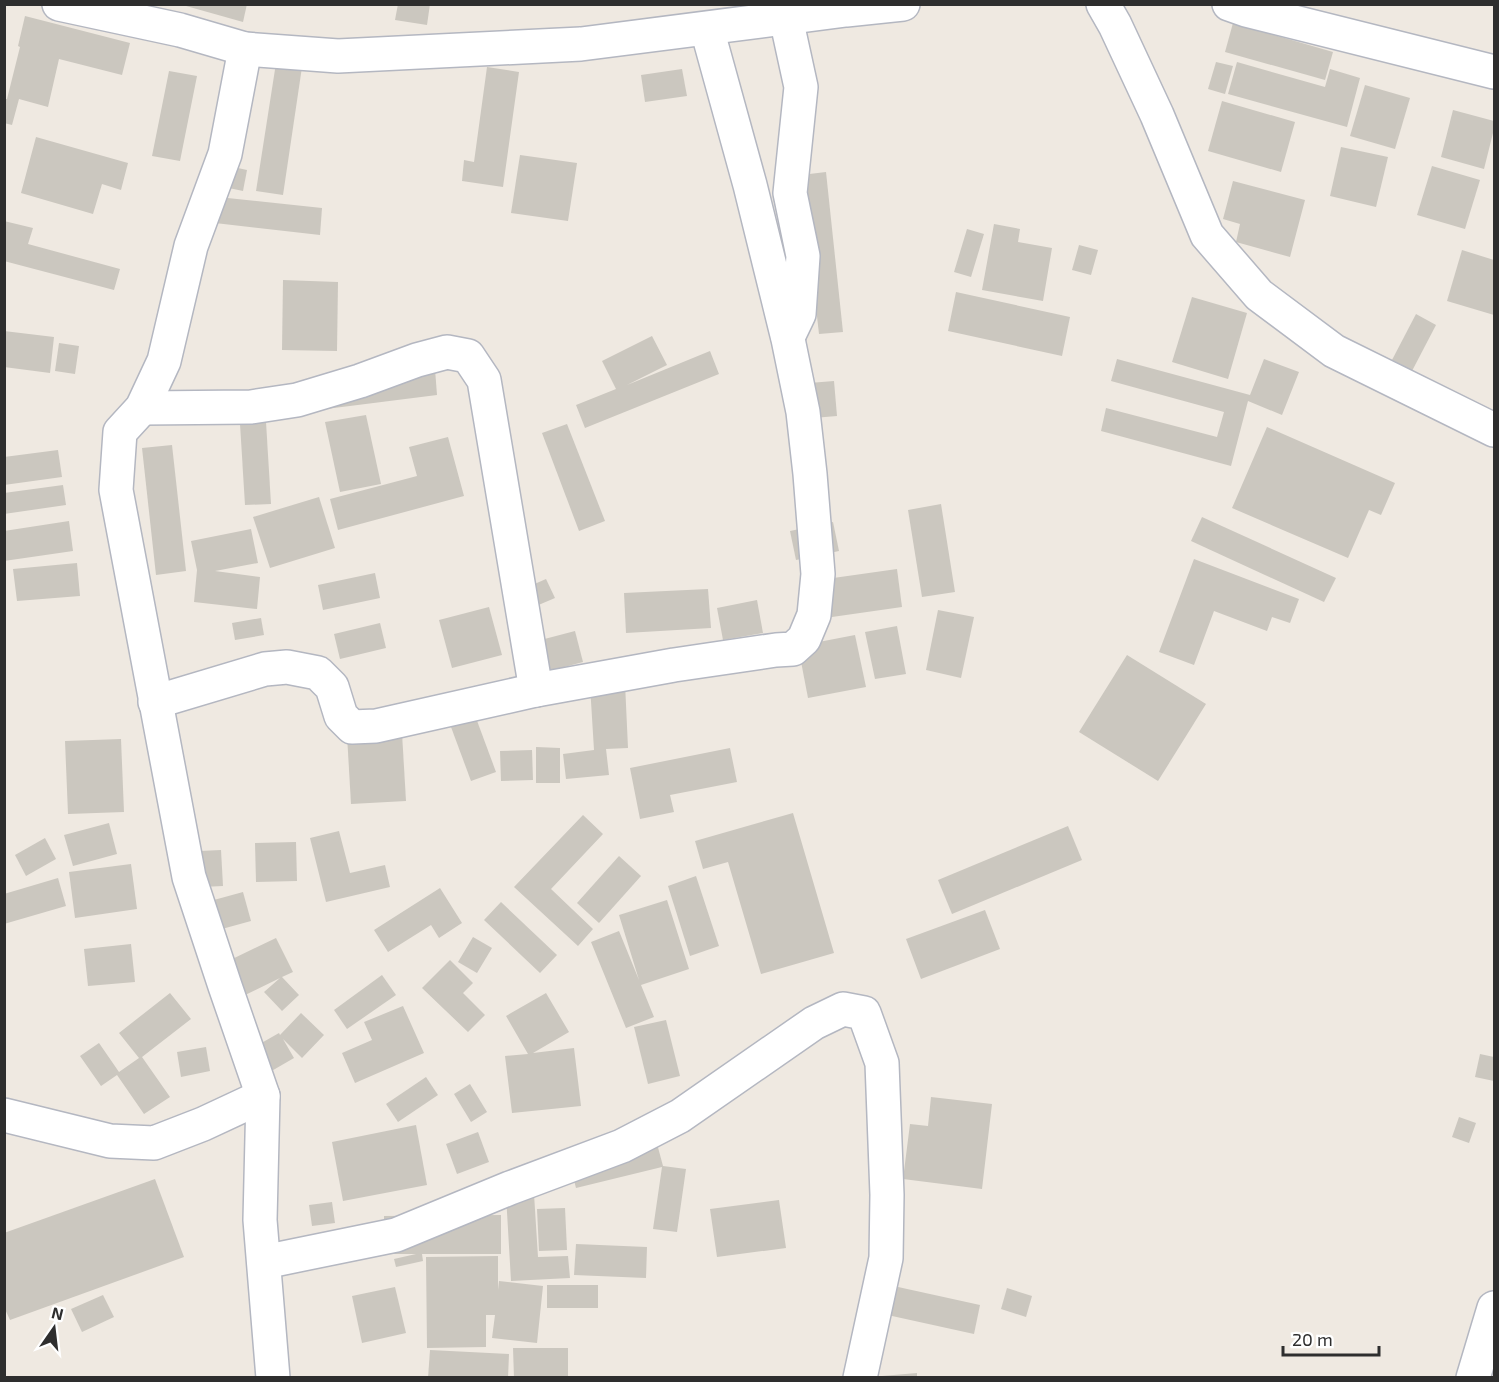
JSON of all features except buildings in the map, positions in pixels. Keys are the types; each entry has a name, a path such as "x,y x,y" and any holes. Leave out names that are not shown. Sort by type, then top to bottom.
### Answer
{"street":[{"path":"59,4 183,17 245,49 338,56 581,45 903,4"},
{"path":"1103,4 1157,115 1207,235 1259,295 1334,351 1494,430"},
{"path":"1229,4 1494,72"},
{"path":"786,18 801,87 790,193 803,256 799,314 788,339"},
{"path":"155,702 266,669 287,668 318,673 332,687 341,716 352,727 376,726 536,690 686,664 793,649 804,639 814,615 818,574 803,412 788,339 750,185 707,29"},
{"path":"245,49 225,154 191,246 164,361 141,408 120,432 116,490 189,877 263,1096 260,1220 273,1377"},
{"path":"141,408 251,407 297,399 447,352 468,356 484,380 536,690"},
{"path":"264,1262 396,1234 622,1146 680,1116 814,1023 843,1009 864,1012 882,1064 888,1195 886,1258 860,1377"},
{"path":"4,1115 110,1141 154,1143 203,1124 263,1096"},
{"path":"1473,1377 1494,1308"}]}
